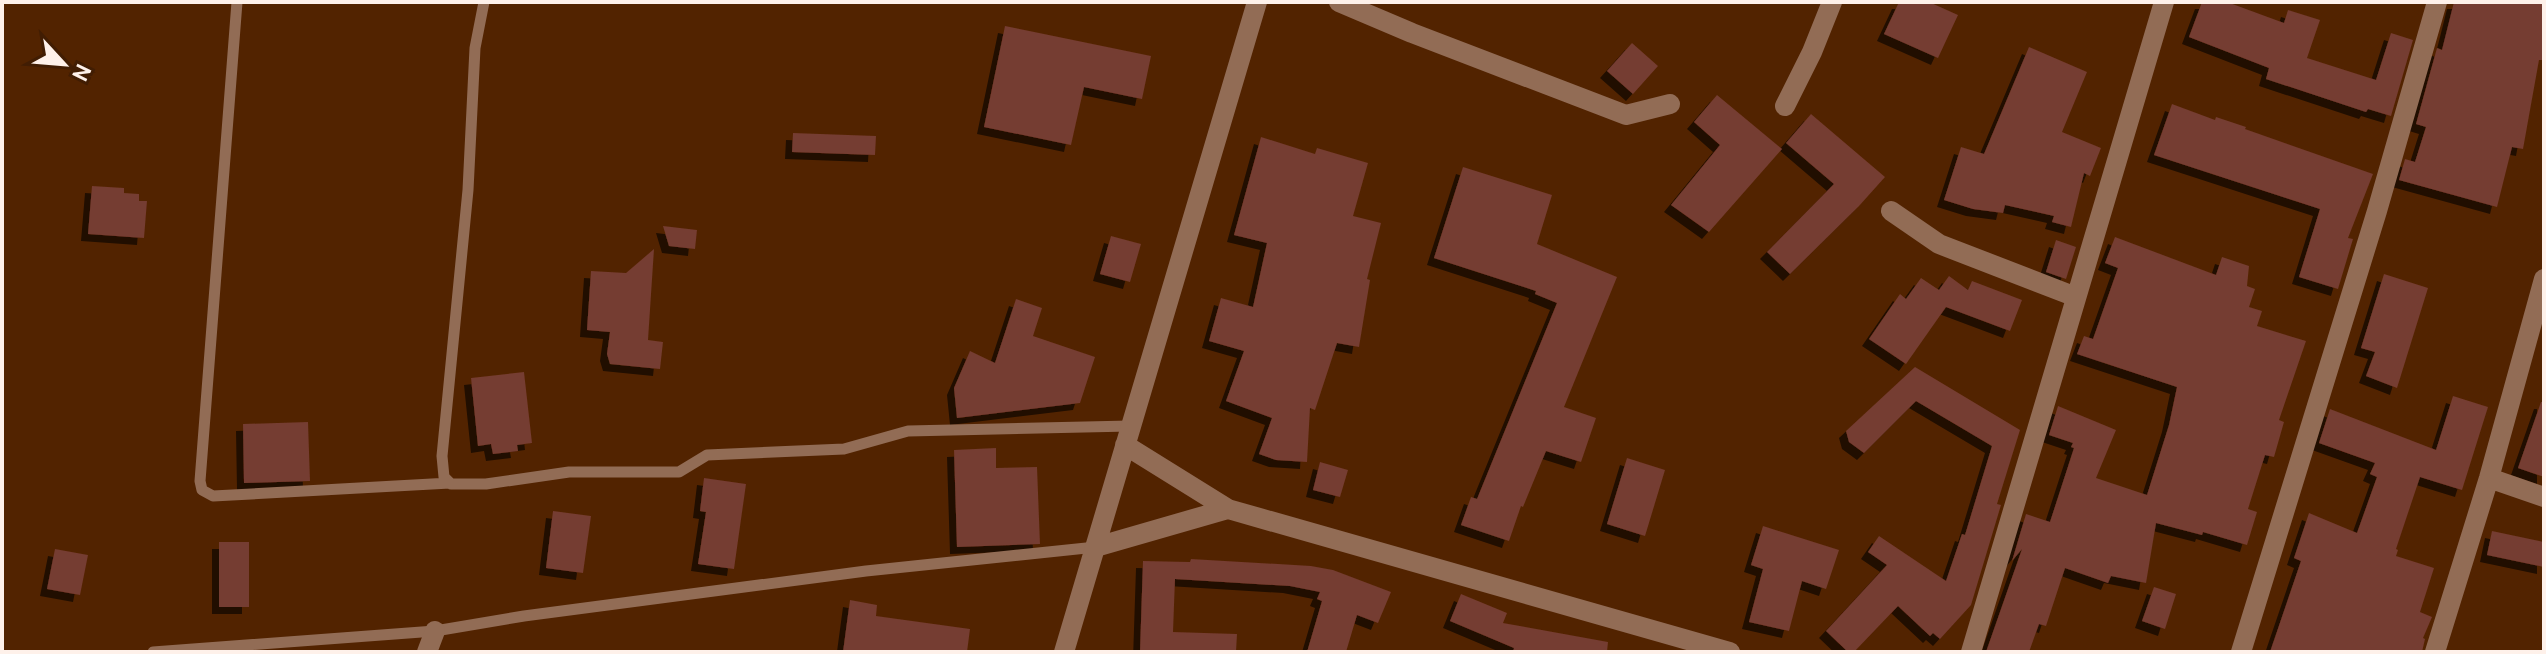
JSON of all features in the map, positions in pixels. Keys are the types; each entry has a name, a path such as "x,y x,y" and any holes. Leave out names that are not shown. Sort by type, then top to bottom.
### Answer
{"street":[{"path":"1064,652 1257,2"},
{"path":"1339,2 1626,115 1670,104"},
{"path":"1785,106 1832,2"},
{"path":"1971,652 2164,2"},
{"path":"2241,652 2381,197 2437,2"},
{"path":"1891,211 1939,244 2076,297"},
{"path":"2435,652 2489,478 2544,279"},
{"path":"1128,435 1228,509 1726,651"},
{"path":"2489,478 2544,497"},
{"path":"1096,547 1228,509"},
{"path":"427,652 435,631"}],"lane":[{"path":"237,2 200,481 202,490 213,496 450,483 486,484 544,473 679,472 707,455 844,449 908,431 1128,435"},
{"path":"450,483 444,477 442,456 468,190 475,48 484,2"},
{"path":"153,652 435,631 866,571 1096,547"}],"building":[{"path":"1899,2 1929,2 1958,15 1938,58 1884,34"},
{"path":"2202,2 2227,2 2284,23 2288,10 2320,20 2307,58 2376,80 2391,33 2413,40 2391,116 2368,109 2366,112 2266,79 2269,68 2189,37"},
{"path":"2454,2 2544,2 2544,60 2539,60 2523,149 2512,147 2497,207 2399,180 2405,159 2415,162 2426,127 2416,124 2437,48 2442,50"},
{"path":"1005,26 1151,56 1142,99 1084,87 1071,145 984,127"},
{"path":"1632,43 1658,66 1633,94 1607,71"},
{"path":"2029,47 2087,72 2062,132 2101,148 2090,176 2084,173 2071,227 2052,222 2054,216 2005,205 2003,213 1973,209 1944,200 1961,147 1984,154"},
{"path":"1717,95 1782,149 1709,232 1671,205 1720,145 1694,122"},
{"path":"2172,104 2215,120 2216,117 2246,127 2373,174 2348,238 2353,239 2338,289 2299,277 2320,209 2154,155"},
{"path":"1811,114 1885,177 1790,274 1767,252 1834,184 1786,143"},
{"path":"793,133 876,136 875,155 792,152"},
{"path":"1261,137 1315,154 1317,148 1368,163 1353,216 1381,223 1367,279 1370,280 1359,347 1337,343 1315,410 1310,408 1307,462 1276,460 1259,454 1272,418 1226,401 1244,351 1209,341 1221,298 1253,307 1267,243 1234,235"},
{"path":"1463,167 1552,195 1537,244 1617,277 1564,407 1596,418 1581,462 1546,451 1509,541 1461,525 1471,497 1477,499 1557,303 1535,294 1536,291 1434,258"},
{"path":"92,186 124,188 124,193 139,194 139,201 147,201 144,238 88,234"},
{"path":"663,226 697,230 695,249 669,246"},
{"path":"1111,236 1141,244 1130,282 1100,274"},
{"path":"2115,237 2216,275 2222,257 2249,266 2247,286 2255,289 2249,307 2262,311 2257,326 2306,341 2279,420 2284,422 2274,457 2265,455 2248,509 2257,512 2247,545 2156,523 2146,583 2111,576 2108,583 2065,568 2046,626 2039,624 2029,652 1986,652 2022,549 2012,561 2026,514 2050,522 2074,448 2071,447 2073,443 2049,435 2058,406 2116,430 2096,478 2147,495 2169,425 2177,387 2077,354 2084,336 2093,339 2118,268 2105,263"},
{"path":"2056,240 2076,247 2066,279 2046,272"},
{"path":"654,249 648,340 663,342 660,369 610,364 607,354 610,332 587,330 591,271 626,273"},
{"path":"2384,274 2428,288 2397,388 2366,376 2375,352 2361,348"},
{"path":"1949,276 1968,290 1972,281 2022,300 2010,331 1946,307 1906,364 1869,339 1900,294 1906,299 1921,278 1939,290"},
{"path":"1016,299 1042,308 1033,336 1095,357 1080,403 957,418 954,388 970,351 995,363"},
{"path":"1915,367 2020,430 1971,605 1940,639 1933,633 1930,636 1898,606 1854,652 1848,652 1826,631 1887,565 1868,552 1879,536 1946,581 1962,534 1965,535 1992,446 1916,401 1864,453 1849,442 1846,431"},
{"path":"524,372 532,443 517,445 518,451 493,454 491,444 478,446 471,378"},
{"path":"2453,396 2488,407 2462,490 2420,477 2396,549 2396,556 2434,568 2420,612 2432,617 2423,638 2422,652 2270,652 2301,561 2294,558 2309,513 2357,533 2377,477 2370,474 2375,463 2319,443 2330,409 2436,450"},
{"path":"2541,402 2544,402 2544,477 2518,468"},
{"path":"308,422 310,481 244,483 243,424"},
{"path":"996,448 996,468 1037,467 1040,544 957,547 954,450"},
{"path":"1627,458 1665,470 1645,536 1607,524"},
{"path":"1320,462 1348,470 1340,497 1313,490"},
{"path":"704,478 746,484 734,569 698,564 706,512 700,511"},
{"path":"553,511 591,516 583,573 546,568"},
{"path":"1763,526 1839,550 1826,589 1802,581 1789,631 1749,622 1763,569 1751,565"},
{"path":"2492,531 2544,542 2544,567 2487,555"},
{"path":"219,542 249,542 249,607 219,607"},
{"path":"55,549 88,555 80,595 47,589"},
{"path":"1191,559 1311,566 1333,570 1391,592 1378,623 1357,615 1346,652 1307,652 1322,601 1317,599 1320,592 1290,586 1175,579 1173,632 1237,634 1236,652 1140,652 1143,561 1190,562"},
{"path":"2154,587 2176,594 2165,629 2142,621"},
{"path":"1461,594 1507,613 1503,623 1608,642 1607,652 1513,652 1514,648 1450,621"},
{"path":"850,600 877,605 876,616 970,629 967,652 843,652"}]}
